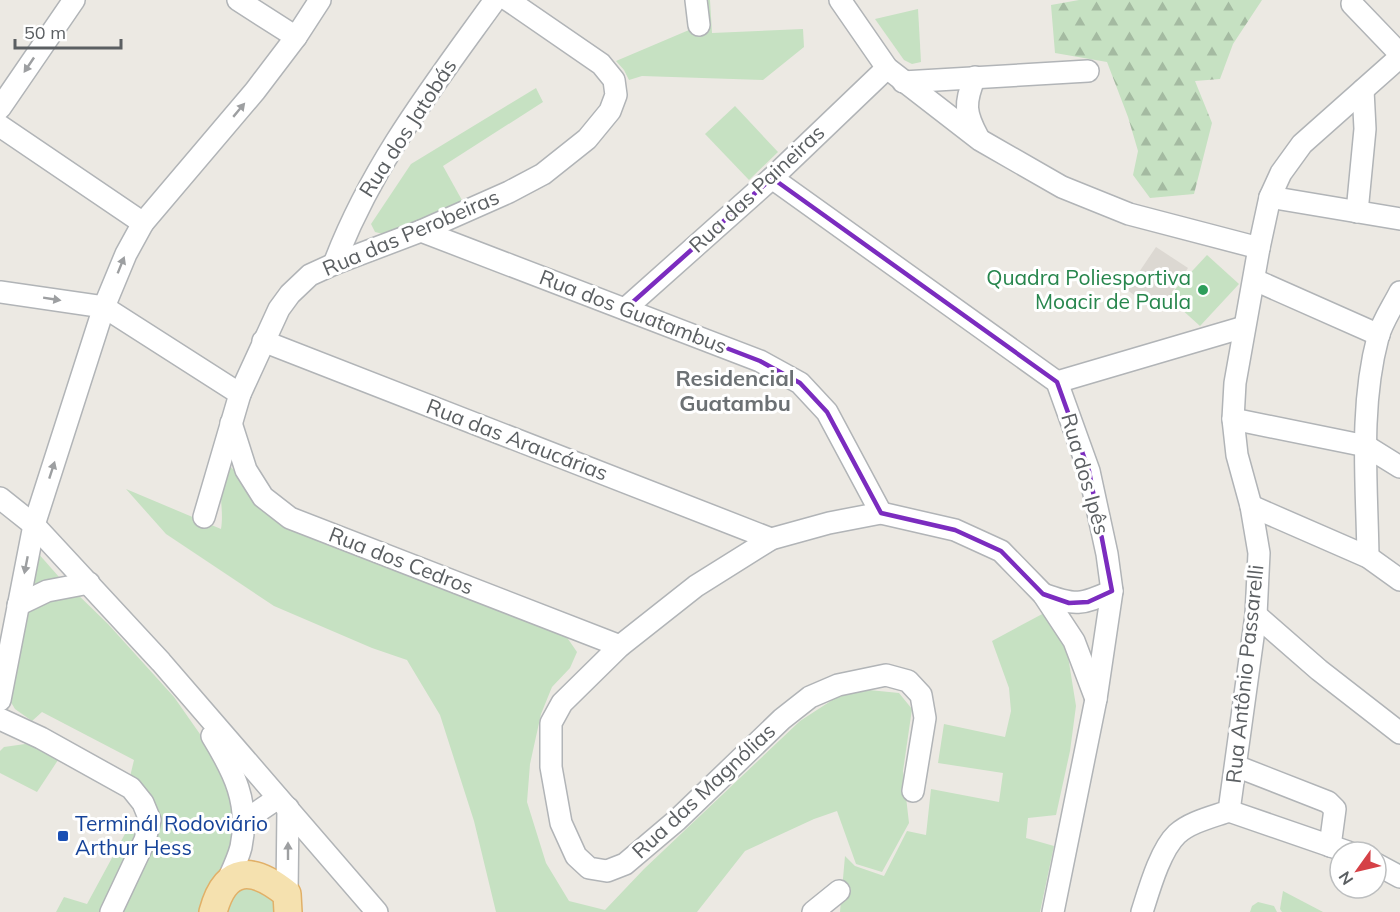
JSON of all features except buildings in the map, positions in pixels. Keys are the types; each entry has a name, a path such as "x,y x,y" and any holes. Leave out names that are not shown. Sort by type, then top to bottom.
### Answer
{"main road":[{"path":"213,912 218,895 227,882 243,874 259,876 275,884 288,903"}],"street":[{"path":"0,108 74,0"},
{"path":"238,0 296,37"},
{"path":"0,700 34,525 104,307 126,254 143,223 255,91 296,37 320,0"},
{"name":"Rua dos Jatobás","path":"334,264 366,189 402,129 495,0"},
{"name":"Rua das Perobeiras","path":"204,517 240,394 279,309 290,294 310,275 421,231 543,174 587,139 610,111 616,95 614,80 601,64 583,49 508,0"},
{"path":"696,0 699,25"},
{"path":"840,0 887,68 980,140 1062,187 1129,214 1259,248"},
{"path":"1352,4 1400,56"},
{"name":"Rua Antônio Passarelli","path":"1142,912 1166,849 1177,834 1190,826 1229,811 1256,615 1259,554 1251,506 1237,455 1233,419 1235,383 1270,197 1281,173 1302,144 1400,56"},
{"name":"Rua das Paineiras","path":"625,309 772,178 887,68"},
{"path":"903,82 1088,71"},
{"path":"975,77 968,94 967,110 980,140"},
{"path":"1358,212 1365,129 1363,90"},
{"path":"0,126 143,223"},
{"path":"772,178 1057,382 1244,327"},
{"path":"1270,197 1400,219"},
{"name":"Rua dos Guatambus","path":"421,231 760,361 800,383 827,412 881,513"},
{"path":"1255,280 1379,335"},
{"path":"0,292 104,307 240,394"},
{"path":"1368,557 1366,446 1368,388 1379,335 1400,292"},
{"name":"Rua das Araucárias","path":"263,341 771,539"},
{"name":"Rua dos Ipês","path":"1053,912 1096,699 1112,591 1107,554 1089,471 1057,382"},
{"path":"1233,419 1366,446 1400,467"},
{"name":"Rua dos Cedros","path":"231,423 246,470 263,497 290,518 620,646"},
{"path":"0,498 34,525 169,670 376,912"},
{"path":"1251,506 1368,557 1400,580"},
{"name":"Rua das Magnólias","path":"913,791 925,718 921,695 908,681 886,675 838,685 810,697 782,719 677,820 625,864 608,871 589,868 576,856 561,823 551,767 551,723 562,703 620,646 696,586 771,539 829,523 881,513 955,530 1001,551 1043,594 1074,641 1096,699"},
{"path":"18,605 47,591 89,583"},
{"path":"1043,594 1069,603 1088,602 1112,591"},
{"path":"1256,615 1319,670 1400,733"},
{"path":"169,670 213,736 239,786 244,821 241,849 227,882"},
{"path":"0,719 41,738 131,788 143,803 150,820 145,840 111,912"},
{"path":"239,786 249,764"},
{"path":"1236,766 1328,802 1335,809 1338,840"},
{"path":"244,821 283,803"},
{"path":"283,803 288,903"},
{"path":"1229,811 1328,845"},
{"path":"813,912 839,891"}],"highlighted area":[{"path":"772,178 1057,382 1089,471 1112,591 1088,602 1069,603 1043,594 1001,551 955,530 881,513 827,412 800,383 760,361 625,309"}],"shaded area":[{"path":"1156,247 1188,268 1159,312 1127,290"}],"green space":[{"path":"687,0 710,0 712,33 803,29 804,47 763,80 642,76 629,80 616,61 689,30"},
{"path":"1079,0 1262,0 1233,44 1220,79 1195,81 1212,123 1194,194 1150,198 1133,175 1138,151 1107,62 1055,53 1051,5"},
{"path":"918,9 921,62 912,64 904,60 875,19"},
{"path":"536,88 543,102 443,166 463,202 383,234 375,232 371,224 411,164"},
{"path":"735,106 778,152 749,180 705,134"},
{"name":"Quadra Poliesportiva Moacir de Paula","path":"1207,255 1239,284 1200,326 1168,297"},
{"path":"230,466 262,509 282,526 529,619 566,636 577,652 570,668 552,687 541,714 530,764 527,802 546,863 569,901 605,910 644,869 800,721 840,695 869,690 899,693 912,709 903,771 909,823 882,872 856,864 837,811 814,819 745,851 697,912 496,912 474,821 440,715 407,660 372,648 274,606 166,534 126,489 221,529 222,482"},
{"path":"37,552 59,577 29,589"},
{"path":"72,589 108,624 174,697 216,757 235,798 233,850 203,912 122,912 153,841 129,781 134,760 42,712 32,721 15,709 6,694 23,617 30,603"},
{"path":"1046,612 1067,650 1076,706 1070,751 1056,815 1028,818 1026,838 1054,846 1040,912 840,912 845,856 855,866 884,876 907,831 926,835 931,789 999,802 1003,773 938,763 944,724 1005,737 1011,711 1009,688 992,641"},
{"path":"25,744 39,747 60,757 37,792 0,773 0,751 4,747"},
{"path":"126,832 136,832 130,851 101,912 56,912 64,897 87,904"},
{"path":"235,885 272,892 278,912 219,912"},
{"path":"1283,891 1323,912 1282,912 1280,909"},
{"path":"1258,902 1274,906 1277,912 1250,912 1252,906"}],"place":[{"name":"Quadra Poliesportiva Moacir de Paula","path":"1203,290"},
{"name":"Terminál Rodoviário Arthur Hess","path":"63,836"}],"district":[{"name":"Residencial Guatambu","path":"735,390"}]}
